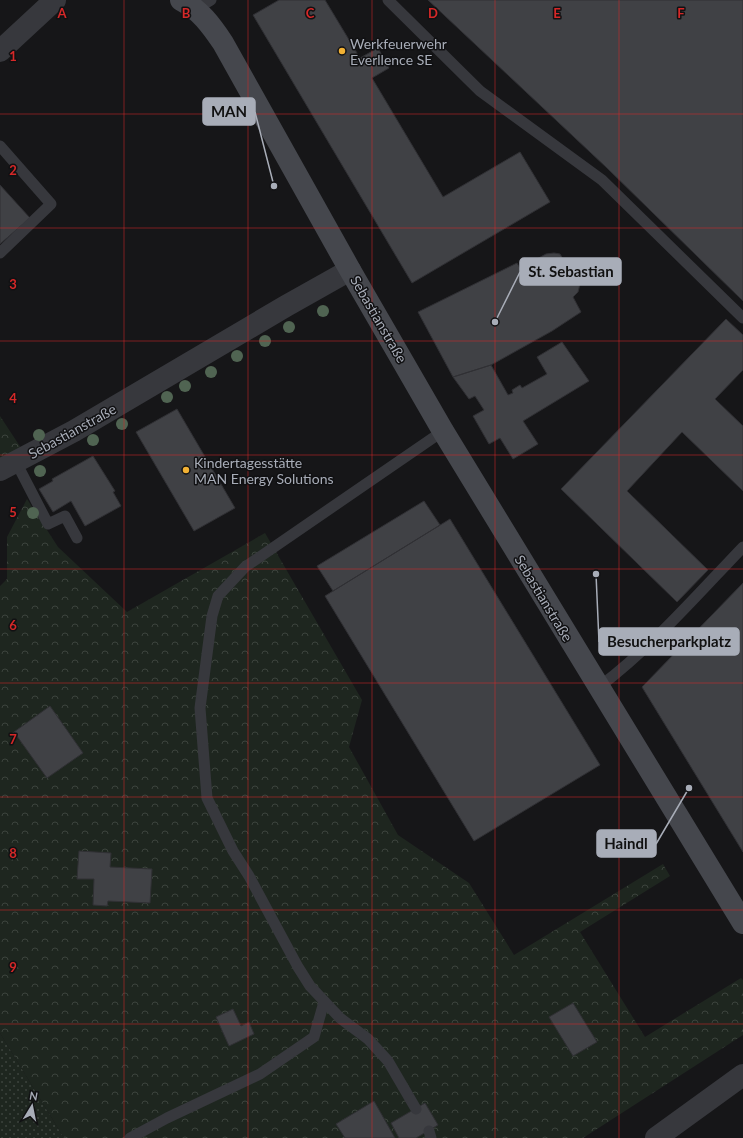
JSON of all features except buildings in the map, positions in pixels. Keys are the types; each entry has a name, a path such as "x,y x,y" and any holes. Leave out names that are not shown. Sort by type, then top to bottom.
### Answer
{"main road":[{"name":"Sebastianstraße","path":"196,3 229,53 350,270 443,431 743,923"}],"street":[{"path":"0,51 56,0"},
{"name":"Sebastianstraße","path":"8,466 80,428 286,306 350,270"},
{"path":"669,1134 743,1075"}],"lane":[{"path":"388,0 480,91 602,180 743,318"},
{"path":"0,146 51,204 0,253"},
{"path":"416,1109 388,1061 368,1039 340,1018 310,986 298,967 249,876 233,851 207,798 200,708 212,616 218,596 245,567 443,431"},
{"path":"8,466 48,524 65,516 77,538"},
{"path":"599,687 623,669 676,618 743,547"},
{"path":"130,1138 167,1118 260,1074 314,1037 324,1002"}],"green space":[{"path":"0,416 23,451 0,463"},
{"path":"27,499 58,547 127,612 265,533 362,700 349,747 398,835 469,883 514,955 663,864 670,876 580,932 645,1037 741,978 743,980 743,1035 583,1138 64,1138 0,1033 0,586 7,579 7,537"},
{"path":"0,1033 64,1138 0,1138"}],"place":[{"name":"Werkfeuerwehr Everllence SE","path":"342,51"},
{"name":"MAN","path":"274,186"},
{"name":"St. Sebastian","path":"495,322"},
{"name":"Kindertagesstätte MAN Energy Solutions","path":"186,470"},
{"name":"Besucherparkplatz","path":"596,574"},
{"name":"Haindl","path":"689,788"}]}
